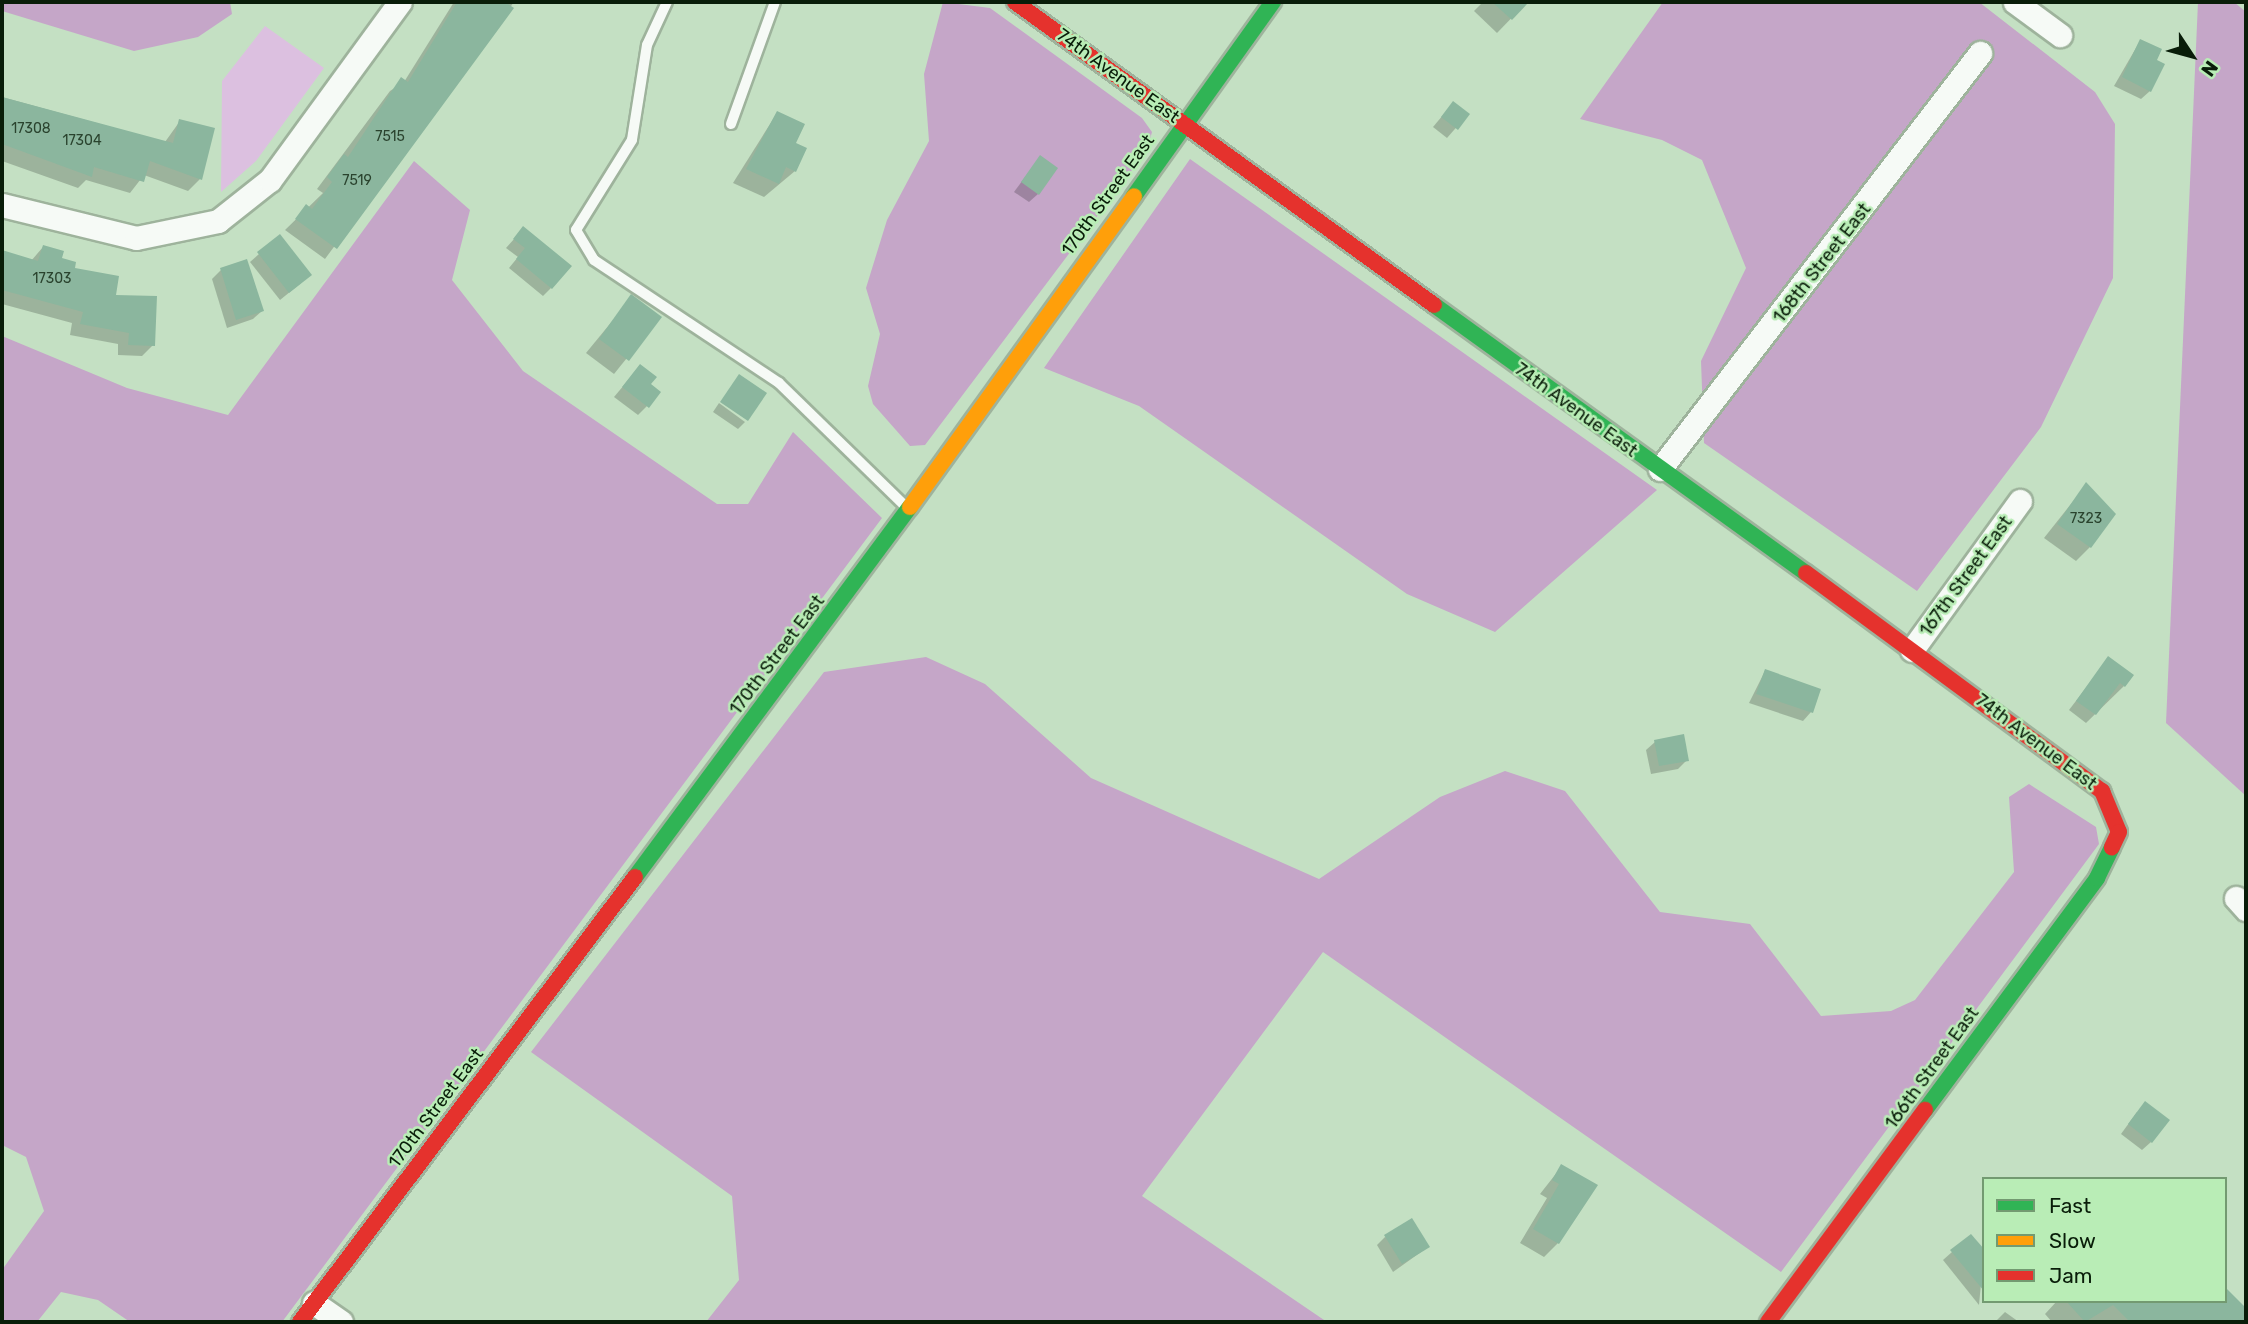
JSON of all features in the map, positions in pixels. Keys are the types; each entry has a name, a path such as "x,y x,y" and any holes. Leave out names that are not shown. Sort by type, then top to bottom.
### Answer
{"street":[{"path":"2,205 136,238 172,236 218,221 270,180 400,2"},
{"name":"74th Avenue East","path":"1015,2 1912,650 2102,791 2119,832"},
{"name":"170th Street East","path":"300,1322 907,508 1273,2"},
{"path":"2015,2 2060,35"},
{"name":"168th Street East","path":"1660,469 1980,53"},
{"name":"167th Street East","path":"1912,650 2020,501"},
{"name":"166th Street East","path":"1768,1322 2097,878 2119,832"},
{"path":"313,1303 341,1322"}],"lane":[{"path":"667,2 647,45 632,140 576,230 594,260 779,383 907,508"},
{"path":"731,124 775,2"}],"shaded area":[{"path":"2,2 230,2 232,14 198,37 134,51 2,11"},
{"path":"943,2 990,8 1142,118 1152,132 1147,150 925,445 910,446 873,404 868,386 880,334 866,288 887,220 929,141 924,74"},
{"path":"1663,2 1979,2 2095,92 2115,124 2113,278 2041,427 1917,591 1704,443 1701,361 1746,268 1702,160 1662,140 1580,119"},
{"path":"2198,2 2234,2 2246,12 2246,796 2166,723"},
{"path":"265,26 324,68 256,161 221,192 222,81"},
{"path":"1190,159 1657,490 1495,632 1407,594 1139,406 1044,368"},
{"path":"414,161 470,210 452,280 523,371 717,504 748,504 793,432 882,518 282,1322 130,1322 98,1300 61,1292 37,1322 2,1322 2,1270 44,1211 26,1157 2,1145 2,336 127,388 228,415"},
{"path":"926,657 985,684 1091,778 1319,879 1440,797 1505,771 1565,791 1660,912 1750,924 1821,1016 1891,1011 1915,1000 2014,872 2009,797 2029,784 2096,827 2099,844 1781,1272 1323,952 1142,1196 1327,1322 706,1322 739,1280 732,1196 531,1052 824,672"}],"building":[{"path":"457,2 505,2 514,8 337,249 295,219 306,204 312,209 332,182 327,177 344,154 348,157 401,77 408,82"},
{"path":"1492,2 1529,2 1512,20"},
{"path":"2140,39 2162,49 2157,60 2165,64 2151,92 2122,77"},
{"path":"2,97 173,143 179,119 215,128 202,180 150,161 144,182 94,167 92,177 2,144"},
{"path":"1453,101 1470,114 1458,130 1441,117"},
{"path":"777,111 805,124 796,143 807,148 796,172 786,167 779,184 746,169"},
{"path":"1040,155 1058,168 1039,195 1021,182"},
{"path":"523,226 572,266 552,289 516,259 525,248 513,239"},
{"path":"280,234 312,275 289,293 257,252"},
{"path":"43,245 64,251 62,258 76,262 75,268 119,276 116,295 157,296 155,346 128,345 129,333 80,324 83,312 2,290 2,250 38,261"},
{"path":"247,259 264,311 236,320 220,268"},
{"path":"631,294 662,317 629,361 599,339"},
{"path":"640,364 657,377 651,384 661,392 649,408 622,387"},
{"path":"739,374 767,393 748,421 720,402"},
{"path":"2086,482 2116,514 2091,548 2057,524"},
{"path":"2108,656 2134,675 2125,687 2120,683 2096,715 2076,701"},
{"path":"1765,669 1821,689 1813,713 1756,694"},
{"path":"1684,734 1689,761 1659,766 1654,740"},
{"path":"2145,1101 2170,1120 2152,1143 2128,1124"},
{"path":"1561,1164 1598,1185 1559,1244 1533,1229 1559,1184 1552,1180"},
{"path":"1412,1218 1430,1247 1402,1264 1384,1235"},
{"path":"1971,1234 1982,1247 1982,1289 1950,1250"},
{"path":"2227,1289 2246,1308 2246,1322 2130,1322 2113,1305 2085,1322 2068,1303 2227,1303"}],"traffic: fast":[{"path":"1134,196 1273,2"},
{"path":"1434,305 1806,573"},
{"path":"635,877 910,507"},
{"path":"1925,1110 2097,878 2112,847"}],"traffic: slow":[{"path":"910,507 1134,196"}],"traffic: jam":[{"path":"1015,2 1434,305"},
{"path":"1806,573 2102,791 2119,832 2112,847"},
{"path":"300,1322 635,877"},
{"path":"1768,1322 1925,1110"}]}
